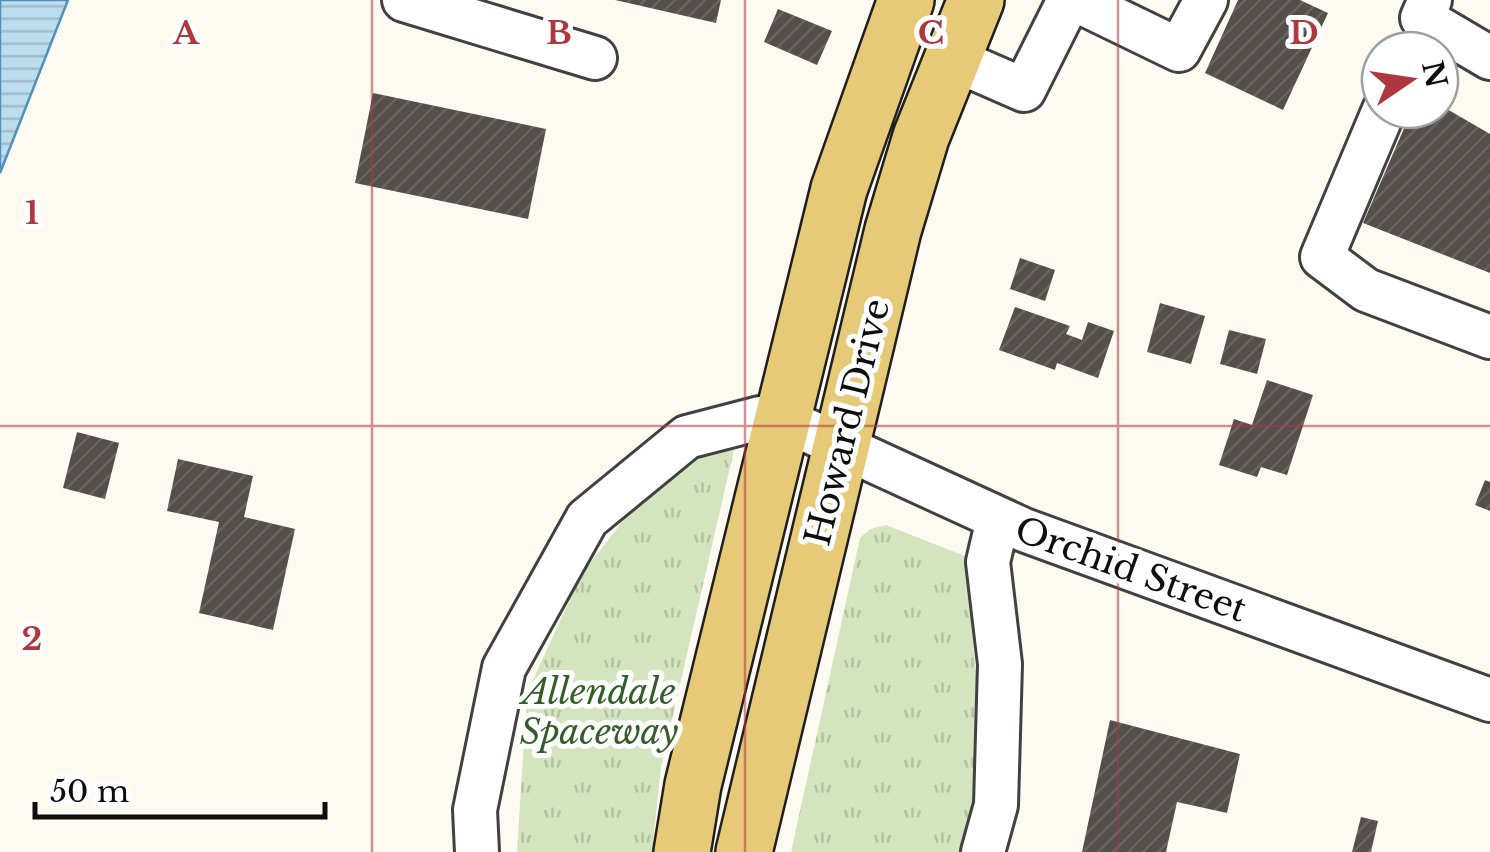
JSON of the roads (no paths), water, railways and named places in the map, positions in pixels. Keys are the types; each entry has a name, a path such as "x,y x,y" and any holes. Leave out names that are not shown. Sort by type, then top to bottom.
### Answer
{"main road":[{"name":"Howard Drive","path":"682,852 692,786 839,188 906,0"},
{"name":"Howard Drive","path":"744,852 760,769 894,230 921,137 976,0"}],"street":[{"path":"404,0 595,58"},
{"path":"952,59 1024,90 1073,0 1180,50 1206,0"},
{"path":"1420,23 1490,58"},
{"path":"1376,130 1322,257 1366,290 1490,337"},
{"path":"478,852 475,810 504,668 587,518 687,438 760,418 780,418"},
{"name":"Orchid Street","path":"780,418 998,519 1490,700"},
{"path":"984,852 996,805 1000,664 988,562 998,519"}],"water":[{"path":"0,0 68,0 0,173"}],"park label":[{"name":"Allendale Spaceway","path":"599,711"}]}
